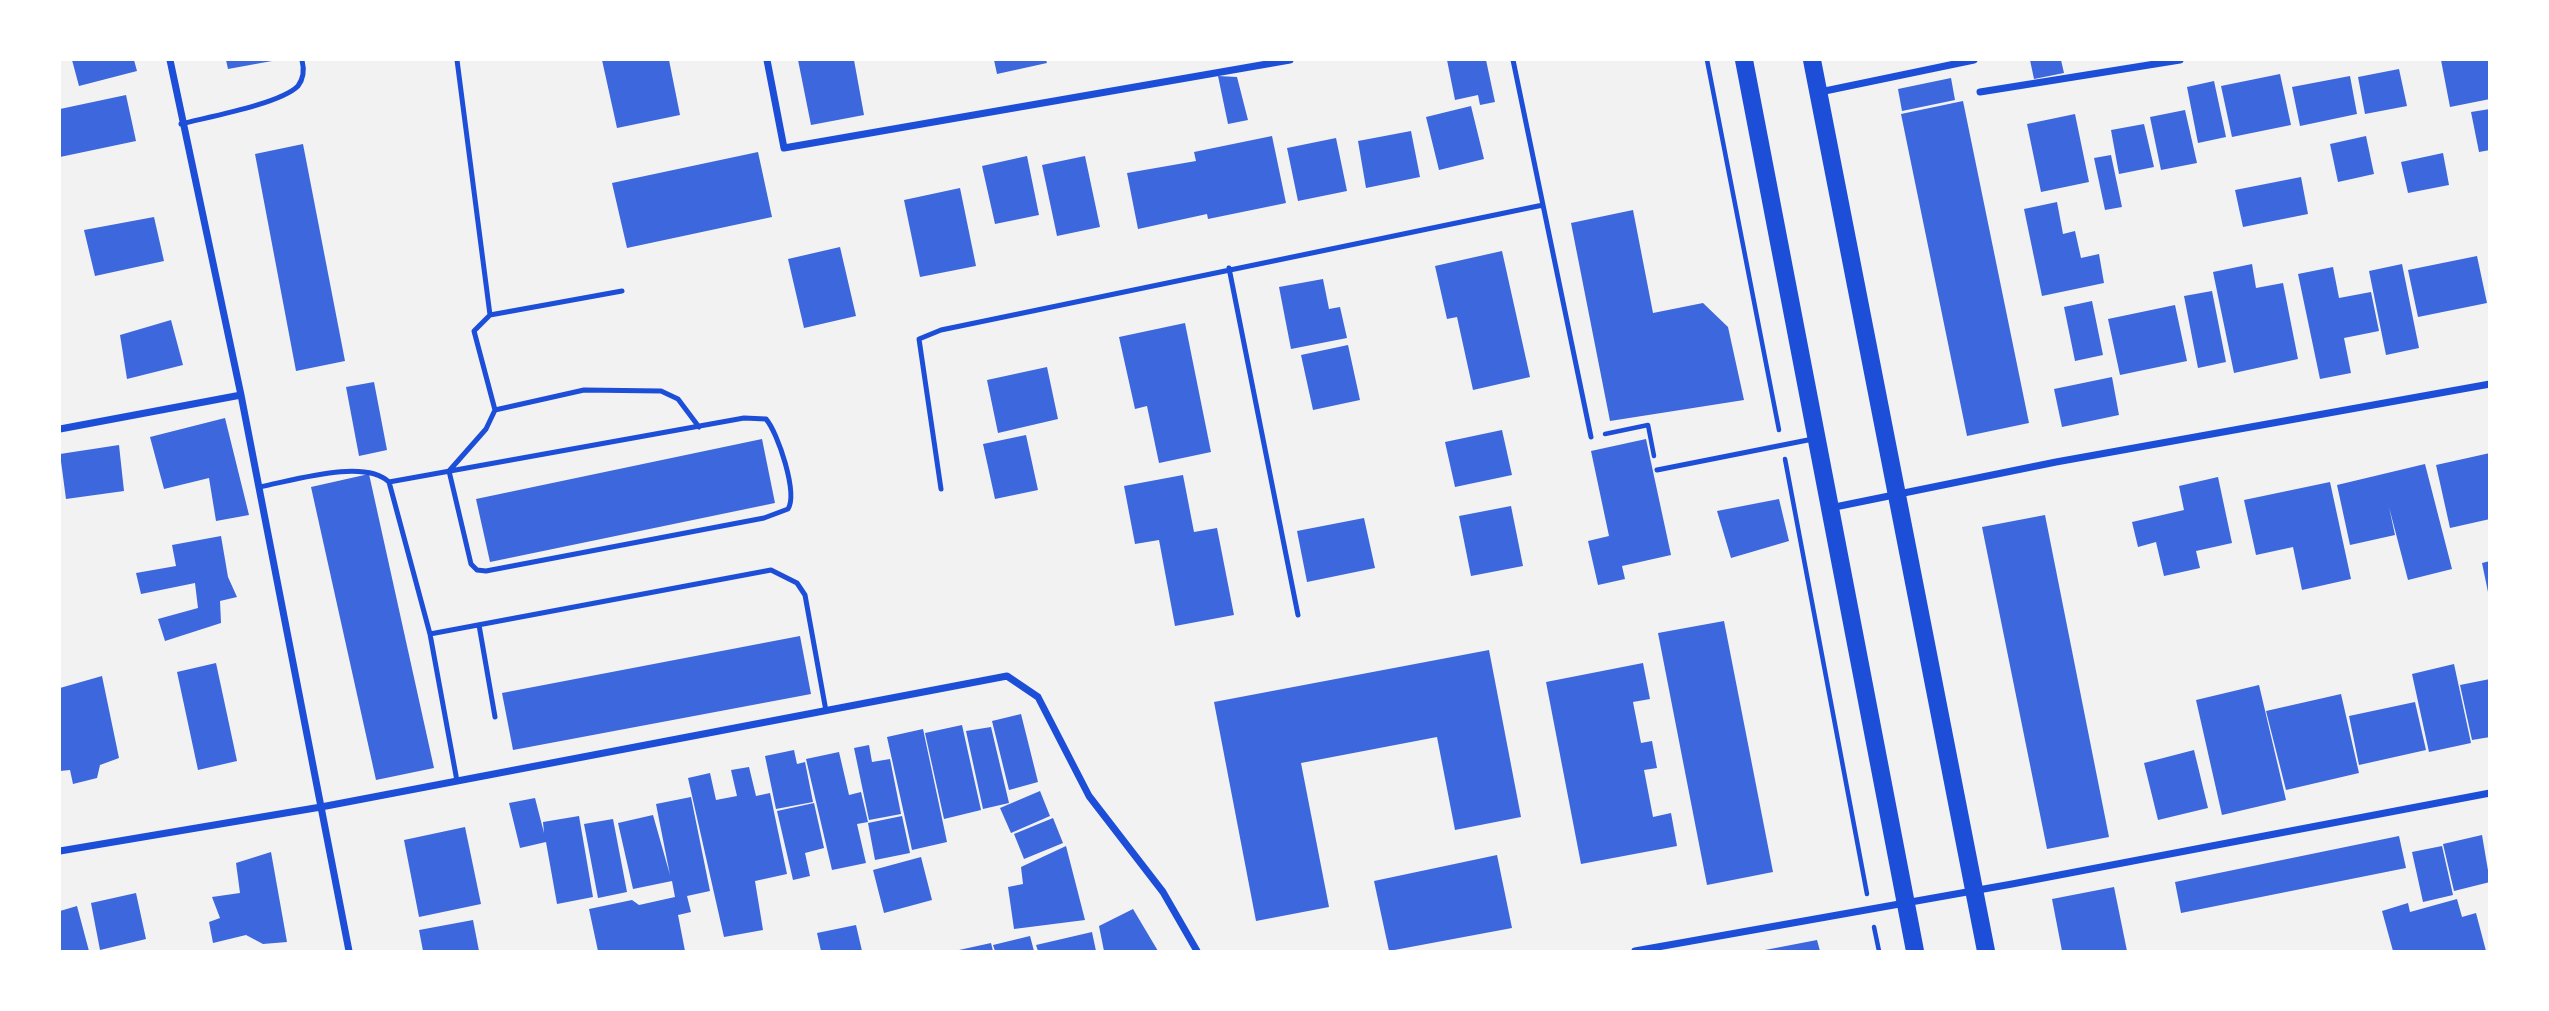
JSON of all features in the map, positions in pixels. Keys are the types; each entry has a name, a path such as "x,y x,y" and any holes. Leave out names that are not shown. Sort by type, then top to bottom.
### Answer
{"main road":[{"path":"1744,60 1915,951"},
{"path":"1812,60 1986,951"}],"street":[{"path":"170,60 181,124 241,395 349,951"},
{"path":"767,60 785,148 1290,60"},
{"path":"1819,92 1974,60"},
{"path":"1980,92 2180,60"},
{"path":"1829,508 2056,462 2490,384"},
{"path":"60,429 241,395"},
{"path":"60,851 321,807 1007,677 1038,697 1089,796 1163,892 1196,951"},
{"path":"1635,951 1974,891 2490,793"}],"lane":[{"path":"181,124 282,95 298,85 304,71 302,60"},
{"path":"457,60 490,315"},
{"path":"1513,60 1591,437"},
{"path":"940,489 919,339 942,330 1229,268 1543,205"},
{"path":"1229,268 1298,615"},
{"path":"449,471 486,429 495,410 474,331 490,315 622,291"},
{"path":"495,410 584,390 661,391 678,399 699,427"},
{"path":"389,482 449,471 699,427 744,418 766,419 775,430 792,497 788,509 764,518 486,571 477,570 471,564 449,471"},
{"path":"1657,470 1816,439"},
{"path":"259,487 358,470 382,475 389,482 430,634 457,781"},
{"path":"430,634 771,570 797,583 805,595 826,711"},
{"path":"479,625 495,717"}],"path":[{"path":"1707,60 1879,951"},
{"path":"1591,437 1648,425 1657,470"}],"building":[{"path":"72,60 134,60 137,71 79,86"},
{"path":"226,60 272,60 272,61 228,69"},
{"path":"602,60 669,60 680,115 617,128"},
{"path":"798,60 854,60 864,115 811,125"},
{"path":"994,60 1046,60 1047,63 997,74"},
{"path":"1447,60 1486,60 1495,102 1480,105 1478,95 1455,100"},
{"path":"2030,60 2061,60 2064,73 2034,79"},
{"path":"2441,60 2490,60 2490,99 2450,107"},
{"path":"2399,69 2407,106 2365,114 2358,77"},
{"path":"2280,74 2291,125 2232,137 2221,86"},
{"path":"1218,76 1237,77 1248,120 1228,124"},
{"path":"2350,76 2357,114 2300,126 2292,87"},
{"path":"1951,78 1955,100 1902,111 1898,89"},
{"path":"2214,81 2226,137 2198,143 2187,87"},
{"path":"126,95 136,141 60,157 60,109"},
{"path":"1963,101 2029,423 1967,436 1901,114"},
{"path":"1471,106 1484,159 1439,170 1426,117"},
{"path":"2490,109 2490,150 2479,152 2471,112"},
{"path":"2185,110 2197,163 2161,170 2150,117"},
{"path":"2075,114 2089,182 2041,192 2027,124"},
{"path":"2144,124 2154,167 2119,174 2111,130"},
{"path":"1411,131 1420,177 1366,188 1358,141"},
{"path":"1272,136 1286,203 1208,219 1207,214 1138,229 1127,173 1196,161 1194,152"},
{"path":"2366,136 2374,174 2338,182 2330,144"},
{"path":"1336,138 1347,191 1298,201 1287,148"},
{"path":"303,144 345,361 296,371 255,154"},
{"path":"758,152 772,217 627,248 612,183"},
{"path":"2443,153 2449,185 2408,193 2401,162"},
{"path":"2111,155 2122,207 2105,210 2094,158"},
{"path":"1027,156 1039,215 995,224 982,166"},
{"path":"1085,156 1100,227 1057,236 1042,165"},
{"path":"2301,177 2308,214 2243,227 2235,190"},
{"path":"960,188 976,266 920,277 904,200"},
{"path":"2057,202 2063,234 2075,231 2081,258 2099,254 2104,283 2042,296 2024,209"},
{"path":"1633,210 1653,313 1703,303 1728,327 1744,400 1610,421 1571,223"},
{"path":"154,217 164,261 95,276 84,230"},
{"path":"840,247 856,316 804,328 788,259"},
{"path":"1502,251 1530,377 1473,390 1457,317 1447,319 1435,266"},
{"path":"2477,256 2487,303 2418,317 2408,270"},
{"path":"2252,264 2256,288 2283,283 2298,359 2234,373 2213,272"},
{"path":"2402,264 2419,348 2386,355 2369,271"},
{"path":"2333,267 2339,298 2371,292 2379,331 2344,338 2351,373 2320,379 2298,274"},
{"path":"1323,279 1329,309 1340,307 1347,338 1291,349 1279,287"},
{"path":"2212,291 2226,362 2198,368 2184,296"},
{"path":"2092,301 2103,355 2075,361 2064,307"},
{"path":"2175,305 2187,361 2120,375 2108,319"},
{"path":"171,320 183,365 127,379 120,335"},
{"path":"1185,323 1211,452 1159,463 1147,406 1135,409 1119,337"},
{"path":"1348,345 1360,400 1313,410 1301,355"},
{"path":"1047,367 1058,419 998,433 987,380"},
{"path":"2112,377 2119,415 2062,427 2054,389"},
{"path":"374,382 387,450 359,456 346,387"},
{"path":"225,418 249,515 216,521 209,478 164,489 150,437"},
{"path":"1502,430 1512,475 1455,487 1445,442"},
{"path":"1026,435 1038,490 995,499 983,444"},
{"path":"762,439 775,503 490,562 476,499"},
{"path":"1646,439 1671,555 1622,566 1625,579 1598,585 1588,541 1609,536 1591,451"},
{"path":"119,445 124,491 66,499 60,454"},
{"path":"2490,453 2490,519 2450,528 2436,465"},
{"path":"2425,464 2452,569 2408,580 2389,507 2395,535 2350,545 2337,485"},
{"path":"369,474 434,768 376,780 311,487"},
{"path":"1183,475 1194,532 1217,528 1234,615 1175,626 1159,540 1135,544 1124,486"},
{"path":"2218,477 2232,543 2196,551 2200,568 2164,576 2156,542 2138,547 2132,522 2184,510 2179,486"},
{"path":"2330,482 2351,579 2302,590 2293,547 2256,555 2244,500"},
{"path":"1779,499 1789,541 1731,558 1717,511"},
{"path":"1511,506 1523,566 1471,576 1459,516"},
{"path":"2045,515 2109,837 2047,849 1982,527"},
{"path":"1364,518 1375,568 1307,582 1297,531"},
{"path":"221,536 228,577 237,597 220,601 221,623 165,641 158,619 198,608 195,583 141,594 136,573 176,566 172,545"},
{"path":"2490,561 2490,591 2488,592 2482,563"},
{"path":"1724,621 1773,872 1707,885 1658,633"},
{"path":"800,636 811,694 513,750 502,693"},
{"path":"1489,650 1521,817 1455,830 1437,737 1301,763 1329,907 1256,921 1214,702"},
{"path":"216,663 237,761 198,770 177,672"},
{"path":"1643,663 1650,699 1633,702 1641,743 1652,741 1657,768 1644,770 1653,817 1671,813 1677,846 1581,864 1546,682"},
{"path":"2454,664 2471,743 2429,752 2412,674"},
{"path":"102,676 119,758 100,765 97,778 73,784 70,770 60,771 60,688"},
{"path":"2490,679 2490,737 2472,740 2460,685"},
{"path":"2259,685 2286,800 2222,815 2196,700"},
{"path":"2341,694 2359,773 2286,790 2266,711"},
{"path":"2415,702 2426,750 2359,765 2349,716"},
{"path":"1021,714 1038,782 1009,790 992,721"},
{"path":"962,725 981,810 944,819 925,733"},
{"path":"991,727 1009,803 983,809 966,731"},
{"path":"923,729 947,842 912,850 887,737"},
{"path":"869,745 872,762 890,759 901,814 869,820 854,748"},
{"path":"794,750 797,764 805,762 813,802 776,809 765,756"},
{"path":"2194,750 2208,808 2158,820 2144,763"},
{"path":"839,752 849,795 861,792 868,822 857,824 866,863 832,870 806,759"},
{"path":"749,767 756,796 770,793 787,874 755,881 763,930 724,937 688,778 710,773 716,800 737,796 731,770"},
{"path":"1040,791 1050,816 1011,833 1000,808"},
{"path":"691,797 710,891 687,896 691,912 678,915 685,951 598,951 589,909 632,900 639,905 675,897 672,881 633,889 618,823 653,815 670,875 656,804"},
{"path":"535,798 544,833 543,822 579,816 593,897 557,904 546,842 520,848 509,803"},
{"path":"814,803 824,848 805,853 810,876 793,880 777,811"},
{"path":"902,816 910,853 875,860 868,823"},
{"path":"1053,818 1063,843 1024,859 1014,834"},
{"path":"613,819 627,892 598,898 584,824"},
{"path":"465,827 481,904 419,917 404,840"},
{"path":"2482,835 2490,882 2454,891 2443,844"},
{"path":"2399,836 2406,868 2181,913 2175,882"},
{"path":"1066,846 1085,920 1014,929 1008,887 1023,884 1021,867"},
{"path":"2442,846 2453,895 2423,902 2412,852"},
{"path":"271,852 287,942 263,944 246,935 213,943 209,922 220,918 212,897 240,893 236,863"},
{"path":"1497,855 1512,928 1389,951 1374,881"},
{"path":"921,857 932,900 884,913 873,870"},
{"path":"2114,887 2127,951 2062,951 2052,899"},
{"path":"136,893 146,939 100,950 91,903"},
{"path":"2457,899 2462,917 2476,913 2486,951 2393,951 2382,911 2408,903 2410,912"},
{"path":"77,906 89,951 60,951 60,911"},
{"path":"1133,909 1158,951 1104,951 1099,926"},
{"path":"473,920 479,951 423,951 419,930"},
{"path":"856,925 862,951 821,951 817,933"},
{"path":"1092,932 1096,951 1038,951 1036,945"},
{"path":"1030,936 1034,951 995,951 993,945"},
{"path":"1817,940 1820,951 1765,951 1765,950"},
{"path":"991,943 993,951 959,951 959,950"}]}
